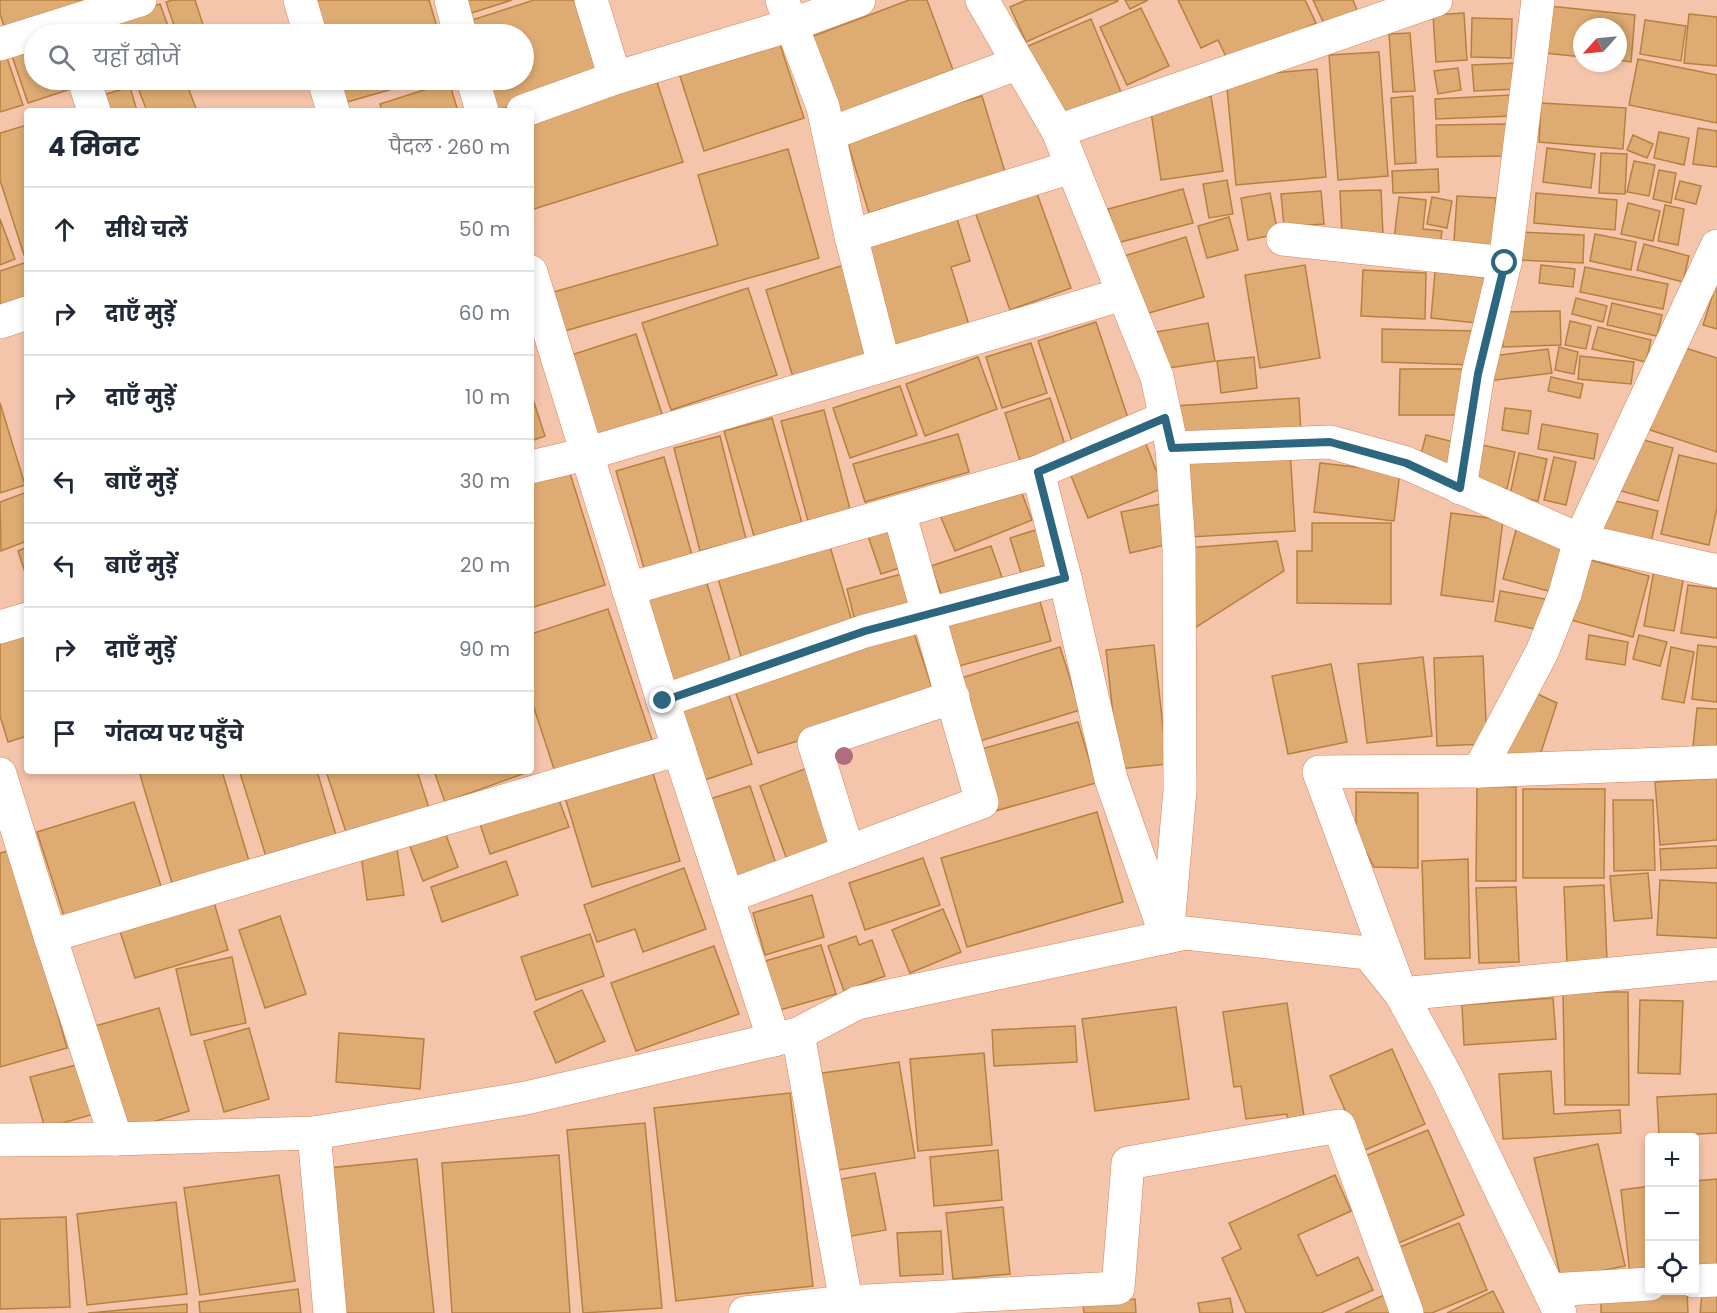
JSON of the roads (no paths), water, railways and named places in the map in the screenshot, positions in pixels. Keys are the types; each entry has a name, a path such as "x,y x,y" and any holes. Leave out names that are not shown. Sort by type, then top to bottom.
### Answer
{"street":[{"path":"78,24 140,0"},
{"path":"300,0 307,24"},
{"path":"451,0 457,24"},
{"path":"591,0 615,78"},
{"path":"531,108 786,12 859,0"},
{"path":"982,0 1058,132 1157,377 1169,433 1179,549 1180,790 1167,937"},
{"path":"1058,132 1436,0"},
{"path":"1460,488 1478,374 1505,263 1538,0"},
{"path":"786,12 823,107 851,236 884,365"},
{"path":"0,44 24,38"},
{"path":"829,134 1018,63"},
{"path":"87,90 93,108"},
{"path":"327,90 332,108"},
{"path":"476,90 482,108"},
{"path":"851,236 1071,167"},
{"path":"1283,239 1505,263"},
{"path":"1479,771 1542,652 1565,594 1580,540 1717,246"},
{"path":"534,282 628,590 727,897 786,1037 847,1308"},
{"path":"534,465 586,453 1123,294"},
{"path":"0,322 24,315"},
{"path":"628,590 1169,433 1330,442 1406,463 1580,540 1717,571"},
{"path":"1038,472 1111,779 1167,937"},
{"path":"727,897 982,802 899,512"},
{"path":"663,701 865,631 1065,578"},
{"path":"0,627 24,620"},
{"path":"848,852 814,743 953,697"},
{"path":"50,936 679,749"},
{"path":"1645,1285 1555,1301 1447,1078 1401,994 1319,772 1479,771 1717,762"},
{"path":"0,774 116,1139"},
{"path":"0,1140 314,1133 526,1098 786,1037 857,1004 1185,933 1368,953 1401,994"},
{"path":"1401,994 1717,964"},
{"path":"745,1313 1123,1301 1128,1163 1339,1126 1407,1313"},
{"path":"314,1133 330,1313"},
{"path":"1699,1281 1717,1280"}]}
